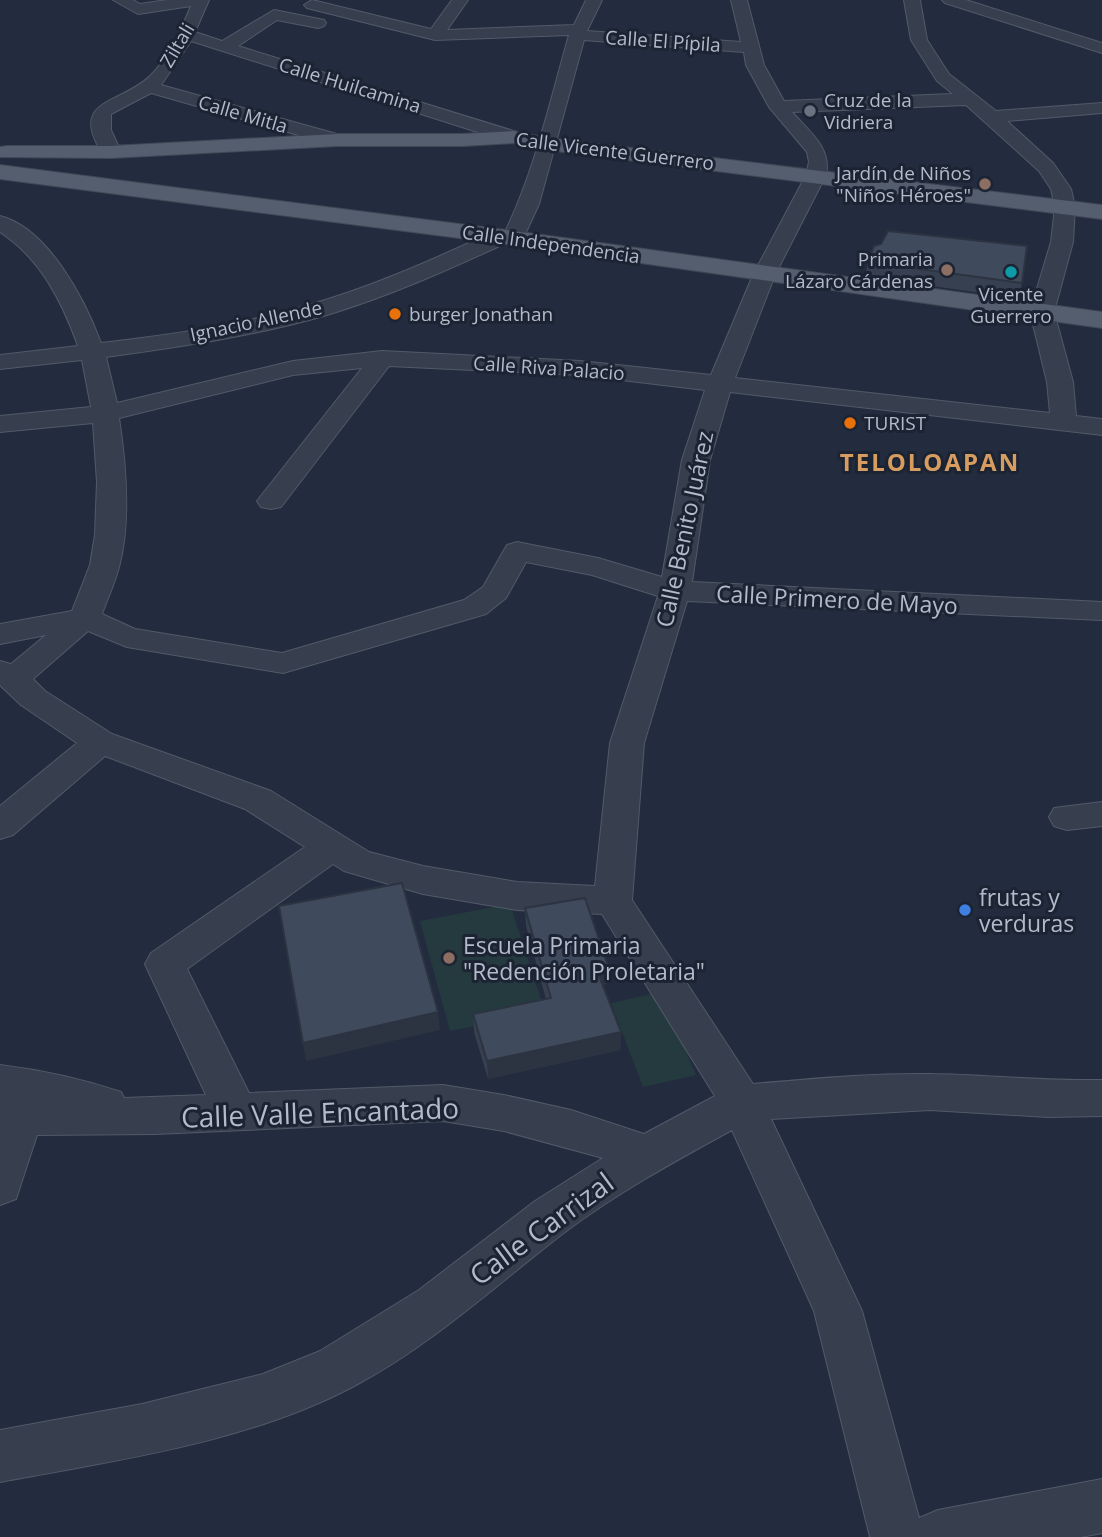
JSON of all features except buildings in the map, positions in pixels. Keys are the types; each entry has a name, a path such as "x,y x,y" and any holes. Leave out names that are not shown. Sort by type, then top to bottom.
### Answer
{"main road":[{"name":"Calle Vicente Guerrero","path":"0,151 111,152 513,136 548,144 1102,212"},
{"name":"Calle Independencia","path":"0,172 1102,320"}],"street":[{"path":"121,0 138,9 200,0"},
{"name":"Ziltali","path":"149,87 187,35 200,0"},
{"path":"435,35 460,0"},
{"path":"507,238 528,204 548,144 578,33 594,0"},
{"path":"739,0 755,65 778,107 816,151 819,162 816,175"},
{"path":"912,0 919,40 943,77 992,117 1046,167 1061,189 1065,207 1062,242 1042,312 1060,382 1064,422"},
{"path":"950,0 1102,48"},
{"name":"Calle El Pípila","path":"312,5 435,35 578,33 750,48"},
{"path":"223,46 241,38 274,15 317,23"},
{"name":"Calle Huilcamina","path":"187,35 513,136"},
{"path":"111,152 101,128 100,117 106,109 149,87"},
{"name":"Calle Mitla","path":"149,87 337,141"},
{"path":"778,107 970,99"},
{"path":"992,117 1102,108"},
{"name":"Calle Benito Juárez","path":"613,901 627,743 675,591 696,460 720,383 764,275 816,175"},
{"path":"0,222 24,238 44,258 81,322 93,351 110,470 106,559 85,618 7,675 33,698 100,742 258,800 357,862 423,880 517,896 613,901 742,1102 838,1311 897,1537"},
{"name":"Ignacio Allende","path":"0,362 224,331 290,317 367,293 507,238"},
{"path":"271,501 382,358"},
{"name":"Calle Riva Palacio","path":"0,424 104,414 293,368 382,358 580,368 1097,427"},
{"path":"1097,427 1102,452"},
{"name":"Calle Primero de Mayo","path":"85,618 127,637 283,663 475,607 495,592 517,551 598,567 675,591 828,596 1102,611"},
{"path":"0,634 85,618"},
{"path":"0,826 100,742"},
{"path":"236,1112 165,964 331,847"},
{"name":"Calle Carrizal","path":"0,1456 142,1430 264,1399 338,1368 436,1306 551,1216 647,1154 742,1102 930,1092 1048,1099 1102,1098"},
{"path":"0,1185 13,1102"},
{"name":"Calle Valle Encantado","path":"13,1102 155,1116 443,1103 504,1113 571,1129 647,1154"},
{"path":"938,1537 1102,1506"}],"green space":[{"path":"510,904 545,1012 450,1031 420,921"},
{"path":"661,992 696,1075 643,1087 611,1003"}],"place":[{"name":"Cruz de la Vidriera","path":"810,111"},
{"name":"Jardín de Niños \"Niños Héroes\"","path":"985,184"},
{"name":"Primaria Lázaro Cárdenas","path":"947,270"},
{"name":"Vicente Guerrero","path":"1011,272"},
{"name":"burger Jonathan","path":"395,314"},
{"name":"TURIST","path":"850,423"},
{"name":"frutas y verduras","path":"965,910"},
{"name":"Escuela Primaria \"Redención Proletaria\"","path":"449,958"}],"district":[{"name":"TELOLOAPAN","path":"930,461"}]}
